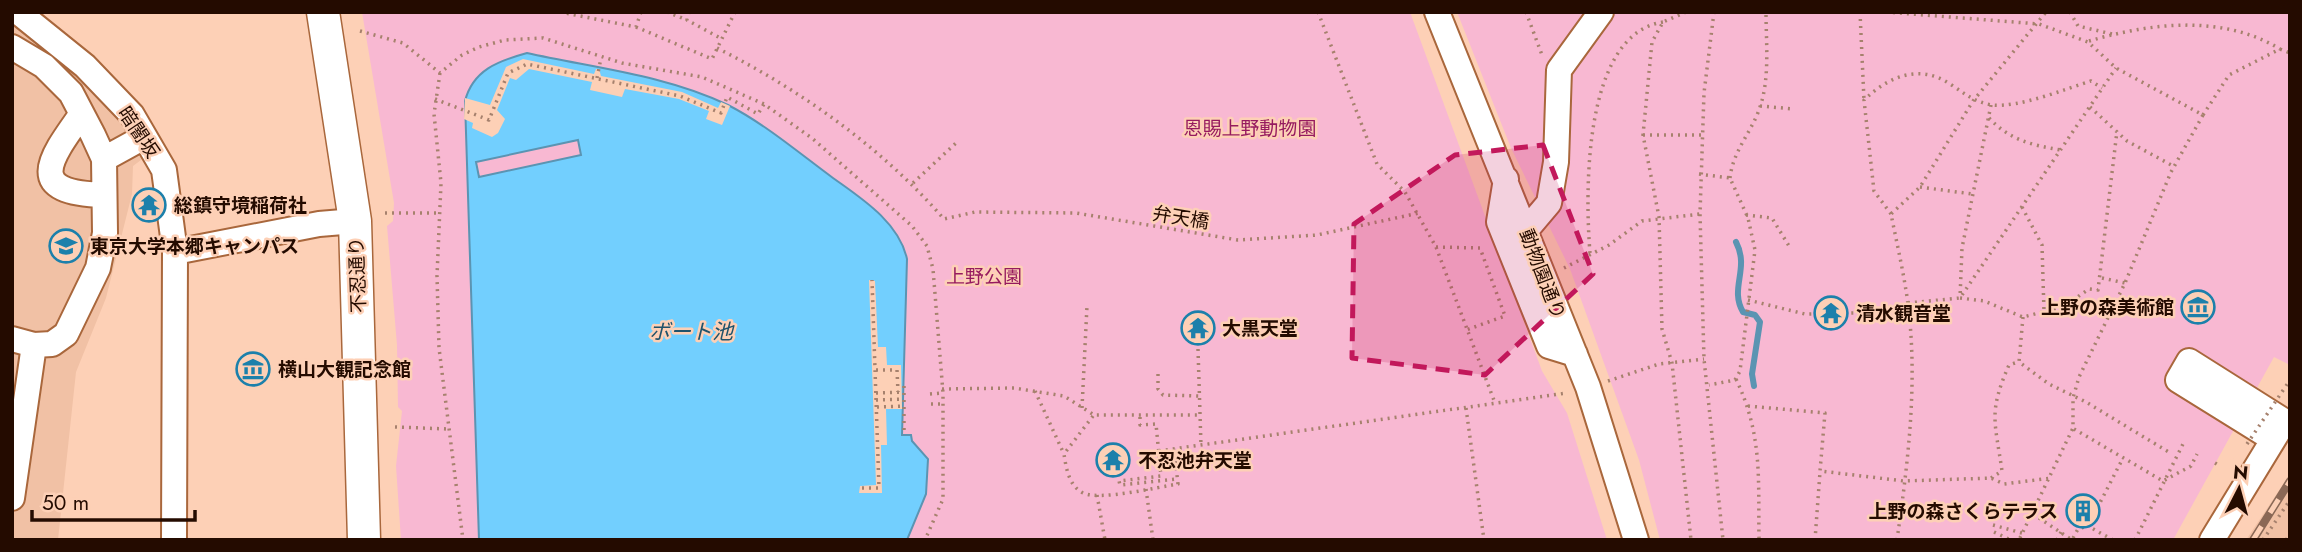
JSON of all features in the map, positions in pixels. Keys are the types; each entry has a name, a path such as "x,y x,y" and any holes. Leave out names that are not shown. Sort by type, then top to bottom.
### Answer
{"main road":[{"name":"不忍通り","path":"323,12 370,217 364,540"}],"street":[{"name":"暗闇坂","path":"18,12 85,66 132,115 164,170 175,252 174,540"},
{"name":"動物園通り","path":"1437,12 1527,229 1588,387 1636,540"},
{"path":"1527,229 1538,219 1549,202 1556,162 1559,69 1601,12"},
{"path":"12,47 44,66 71,93 104,159 105,233 98,268 86,298 66,334 52,344 23,342 12,498"},
{"path":"81,115 54,154 50,168 52,180 69,192 104,195"},
{"path":"104,159 144,137"},
{"path":"1506,179 1499,222 1549,346 1575,354"},
{"path":"175,252 319,224 370,217"},
{"path":"2212,540 2282,424"}],"path":[{"path":"560,12 636,27 712,59 735,12"},
{"path":"636,27 641,12"},
{"path":"667,12 723,39"},
{"path":"687,20 689,12"},
{"path":"1318,12 1377,164 1405,192 1419,212 1436,247 1495,403"},
{"path":"1526,12 1539,45"},
{"path":"1561,269 1588,258 1590,253 1588,173 1594,117 1601,93 1622,48 1635,31 1686,12"},
{"path":"1714,12 1699,174 1704,359 1723,540"},
{"path":"1708,386 1736,379 1740,371 1755,250 1746,215 1730,178 1732,162 1760,106 1766,74 1766,12"},
{"path":"1860,12 1864,100 1874,191 1891,214 1909,312 1911,442 1897,540"},
{"path":"1886,12 2039,24 2088,42 2116,68 2203,115"},
{"path":"1891,214 1920,187 1973,101 2039,24 2046,12"},
{"path":"2070,12 2078,26 2114,34"},
{"path":"1663,22 1652,42 1643,135 1658,217 1662,329 1672,363 1690,540"},
{"path":"2088,42 2159,25 2190,25 2257,35 2290,53"},
{"path":"360,31 403,43 440,73"},
{"path":"463,540 439,348 441,183 435,99 440,73 479,47 516,39 543,38 601,58 702,77 764,104 813,139 912,226 927,246 933,268 943,391 943,499 925,540"},
{"path":"717,48 785,86 879,154 913,183 956,143"},
{"path":"2019,540 2073,428 2073,398 2079,377 2125,283 2175,167 2203,115 2229,75 2280,49"},
{"path":"597,78 601,58"},
{"path":"435,99 489,120 508,73 527,64 680,96 721,113 727,97 758,114 764,104"},
{"path":"1960,298 2116,68"},
{"path":"1864,100 1882,83 1918,71 1947,81 1973,101 1991,105 2033,98 2091,81 2102,88"},
{"path":"1960,298 1962,248 1991,105"},
{"path":"1760,106 1794,109"},
{"path":"2090,107 2127,141 2175,167"},
{"path":"1989,118 2004,134 2028,144 2061,149"},
{"path":"1908,303 1960,298 1984,300 2023,317 2063,307 2089,289 2098,290 2102,278 2117,131"},
{"path":"1643,135 1702,135"},
{"path":"1699,174 1730,178"},
{"name":"弁天橋","path":"913,183 944,219 975,212 1076,213 1238,240 1317,235 1382,223 1419,212"},
{"path":"1920,187 1972,194"},
{"path":"2022,207 2042,245 2044,312"},
{"path":"370,217 440,213"},
{"path":"1590,253 1609,246 1642,221 1700,214"},
{"path":"1746,215 1772,218 1789,246"},
{"path":"1436,247 1480,248 1505,316 1466,330"},
{"path":"2102,278 2125,283"},
{"path":"862,488 879,488 872,280"},
{"path":"1748,300 1805,314 1909,312"},
{"path":"1082,408 1087,306"},
{"path":"2019,362 2023,317"},
{"path":"1198,349 1201,446"},
{"path":"1152,453 1466,408 1588,387 1672,363 1704,359"},
{"path":"2019,362 2073,398 2086,402 2172,454"},
{"path":"1991,478 2001,471 1994,429 1994,399 2009,365 2019,362"},
{"path":"876,370 897,370 898,392"},
{"path":"1158,374 1158,389 1163,396 1199,396"},
{"path":"1736,379 1748,406 1758,442 1759,540"},
{"path":"2247,444 2290,380"},
{"path":"904,386 904,433"},
{"path":"930,394 976,388 1014,388 1064,396 1094,415 1200,415"},
{"path":"1035,391 1064,454 1067,475 1083,493 1097,495 1178,484 1174,449"},
{"path":"876,393 898,392 910,404"},
{"path":"876,400 905,398"},
{"path":"877,407 905,398"},
{"path":"931,404 943,404"},
{"path":"1748,406 1825,413 1815,540"},
{"path":"1466,408 1484,540"},
{"path":"1064,454 1094,415"},
{"path":"1140,417 1140,425 1156,424 1161,476 1119,481 1120,485 1178,478"},
{"path":"395,427 448,429"},
{"path":"2073,428 2163,481"},
{"path":"2135,540 2183,444"},
{"path":"2163,481 2191,467 2197,454"},
{"path":"2088,526 2123,458"},
{"path":"1820,471 1905,481 1991,478 2004,484 2051,478"},
{"path":"1146,489 1153,540"},
{"path":"1097,495 1105,540"},
{"path":"2263,540 2290,500"},
{"path":"2032,514 2072,539 2078,529 2088,526 2113,540"},
{"path":"1993,524 2022,533"},
{"path":"1994,532 2011,540"},
{"path":"2057,540 2061,532"},
{"path":"2286,540 2290,535"}],"highlighted area":[{"path":"1543,145 1593,274 1485,375 1352,358 1354,224 1455,155"}],"shaded area":[{"name":"東京大学本郷キャンパス","path":"12,21 33,35 114,112 145,157 133,166 132,194 106,298 76,372 58,540 12,540"},
{"path":"2290,474 2290,540 2246,540"}],"green space":[{"name":"上野公園","path":"362,12 1410,12 1542,371 1567,413 1607,540 401,540 396,466 402,411 398,407 397,345 387,226 393,221 394,203"},
{"path":"1457,12 2290,12 2290,365 2274,357 2173,540 1660,540 1639,460 1570,269 1511,148"}],"water":[{"name":"ボート池","path":"527,53 655,79 728,105 782,139 867,203 887,222 903,246 907,259 902,435 911,435 912,441 928,459 926,494 907,540 479,540 465,101 480,74","holes":["578,140 581,155 479,177 476,162"]}],"pier":[{"path":"523,59 594,74 596,69 599,69 601,76 682,92 718,108 721,102 730,106 722,125 706,119 709,111 679,99 625,89 622,97 590,90 592,82 529,69 516,80 510,78 497,110 505,119 498,133 492,137 472,128 473,123 464,119 465,98 490,105 506,67"},
{"path":"869,280 875,281 878,347 886,347 887,365 901,365 902,409 886,409 887,445 881,445 882,493 859,493 860,486 876,485"}],"waterway":[{"path":"1736,242 1741,261 1739,303 1743,312 1755,315 1760,322 1752,374 1754,386"}],"railway":[{"path":"2253,540 2290,481"}],"place":[{"name":"総鎮守境稲荷社","path":"149,205"},
{"name":"東京大学本郷キャンパス","path":"66,246"},
{"name":"上野の森美術館","path":"2198,307"},
{"name":"清水観音堂","path":"1831,313"},
{"name":"大黒天堂","path":"1198,328"},
{"name":"横山大観記念館","path":"253,369"},
{"name":"不忍池弁天堂","path":"1113,460"},
{"name":"上野の森さくらテラス","path":"2083,511"}],"park label":[{"name":"恩賜上野動物園","path":"1250,128"}]}
